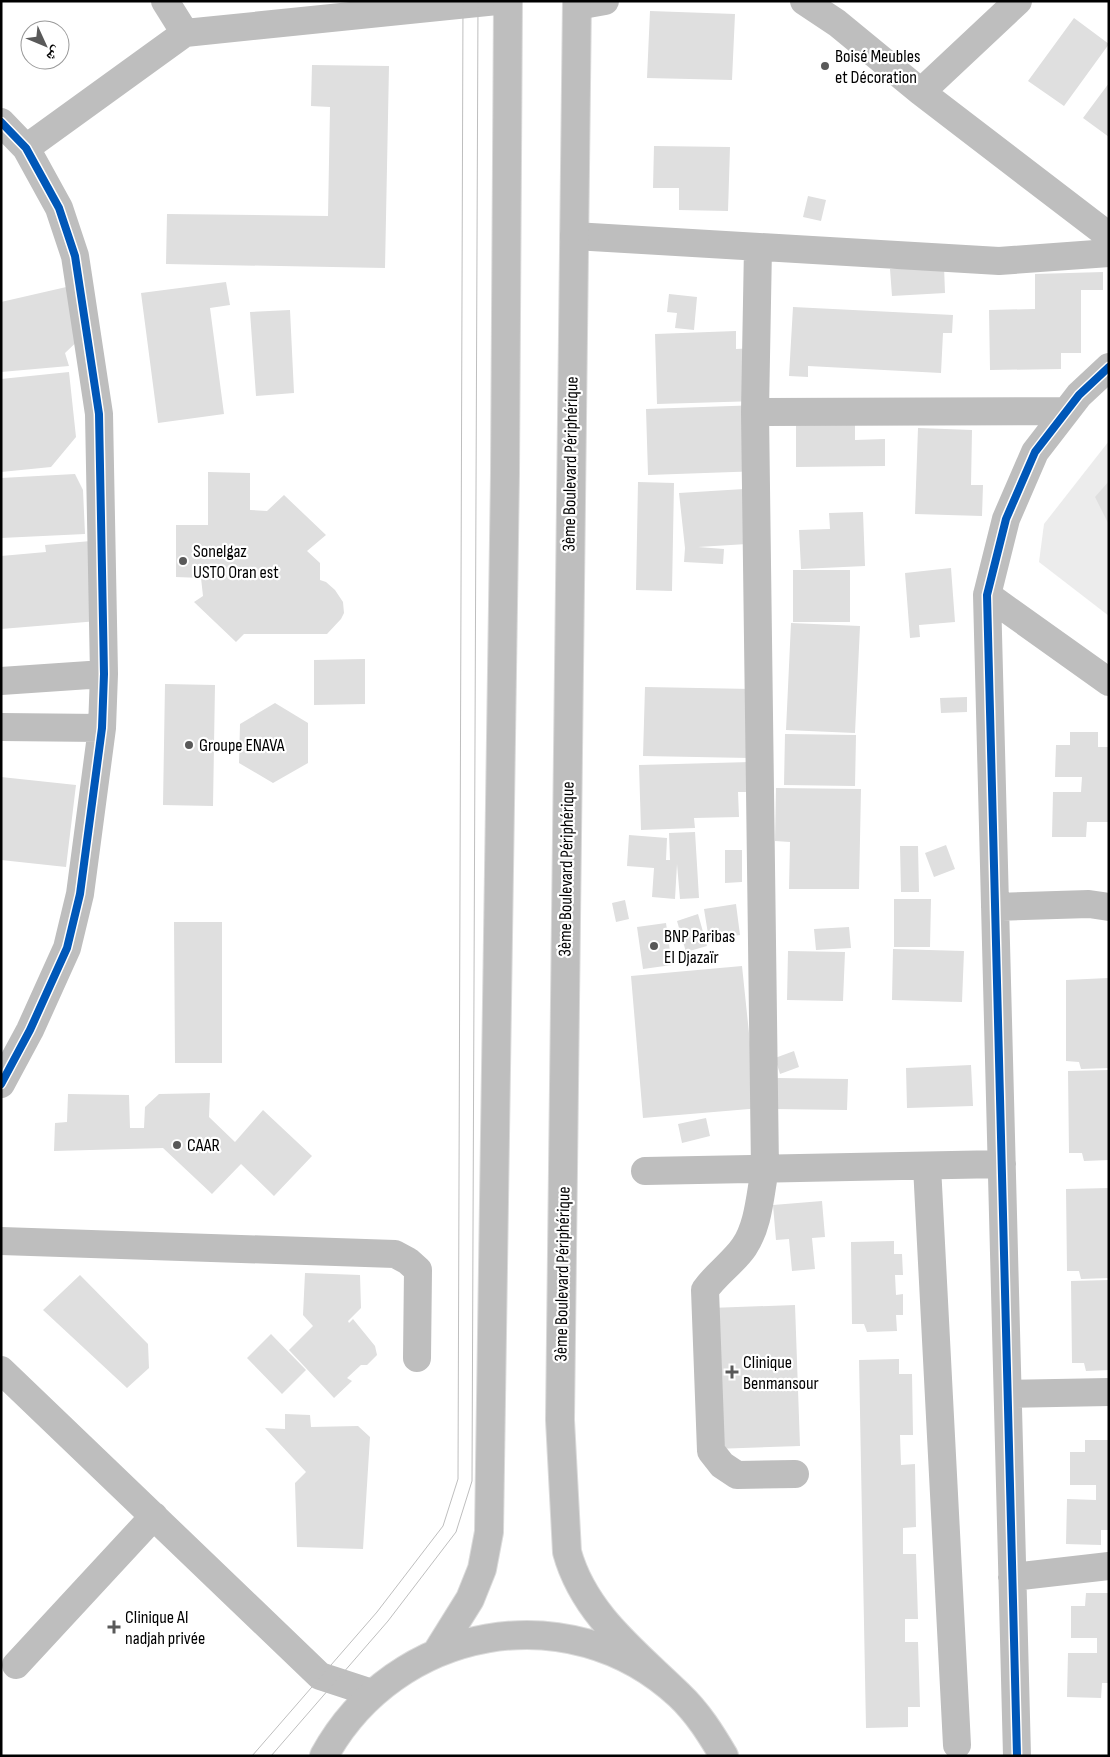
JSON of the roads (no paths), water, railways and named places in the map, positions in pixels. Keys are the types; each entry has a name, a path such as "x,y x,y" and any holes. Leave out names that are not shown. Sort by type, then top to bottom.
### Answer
{"main road":[{"path":"165,1 185,33"},
{"path":"26,148 185,33 496,1"},
{"path":"437,1652 470,1600 482,1569 490,1532 505,463 508,1"},
{"path":"577,4 605,1"},
{"path":"804,1 836,23 921,92 1109,236"},
{"path":"921,92 1018,1"},
{"name":"3ème Boulevard Périphérique","path":"577,4 560,1420 567,1552 572,1571 585,1597 608,1626 679,1695"},
{"path":"1,122 26,148 59,208 73,248 88,334 99,414 104,674 102,728 80,894 67,948 30,1030 1,1084"},
{"path":"574,236 999,261 1109,253"},
{"path":"758,247 755,412 765,1169 752,1233 744,1248 715,1276 705,1290 711,1451 722,1465 737,1475 795,1474"},
{"path":"1017,1756 987,595 1006,519 1035,452 1079,395 1109,367"},
{"path":"755,412 1066,412"},
{"path":"987,595 1109,682"},
{"path":"1,681 104,674"},
{"path":"1,727 102,728"},
{"path":"995,908 1089,904 1109,907"},
{"path":"645,1171 1002,1164"},
{"path":"927,1166 957,1745"},
{"path":"1,1241 395,1254 408,1261 418,1270 417,1358"},
{"path":"1,1370 320,1676 372,1693"},
{"path":"1008,1394 1109,1392"},
{"path":"16,1665 154,1516"},
{"path":"1012,1577 1109,1566"},
{"path":"324,1756 351,1715 372,1693 403,1670 437,1652 487,1637 538,1634 581,1642 638,1664 679,1695 706,1726 724,1756"}],"tram line":[{"path":"252,1756 377,1612 443,1526 458,1479 463,1"},
{"path":"271,1756 388,1621 456,1532 472,1481 478,1"}],"place":[{"name":"Boisé Meubles et Décoration","path":"825,66"},
{"name":"Sonelgaz USTO Oran est","path":"183,561"},
{"name":"Groupe ENAVA","path":"189,745"},
{"name":"BNP Paribas El Djazaïr","path":"654,946"},
{"name":"CAAR","path":"177,1145"},
{"name":"Clinique Benmansour","path":"732,1372"},
{"name":"Clinique Al nadjah privée","path":"114,1627"}]}
